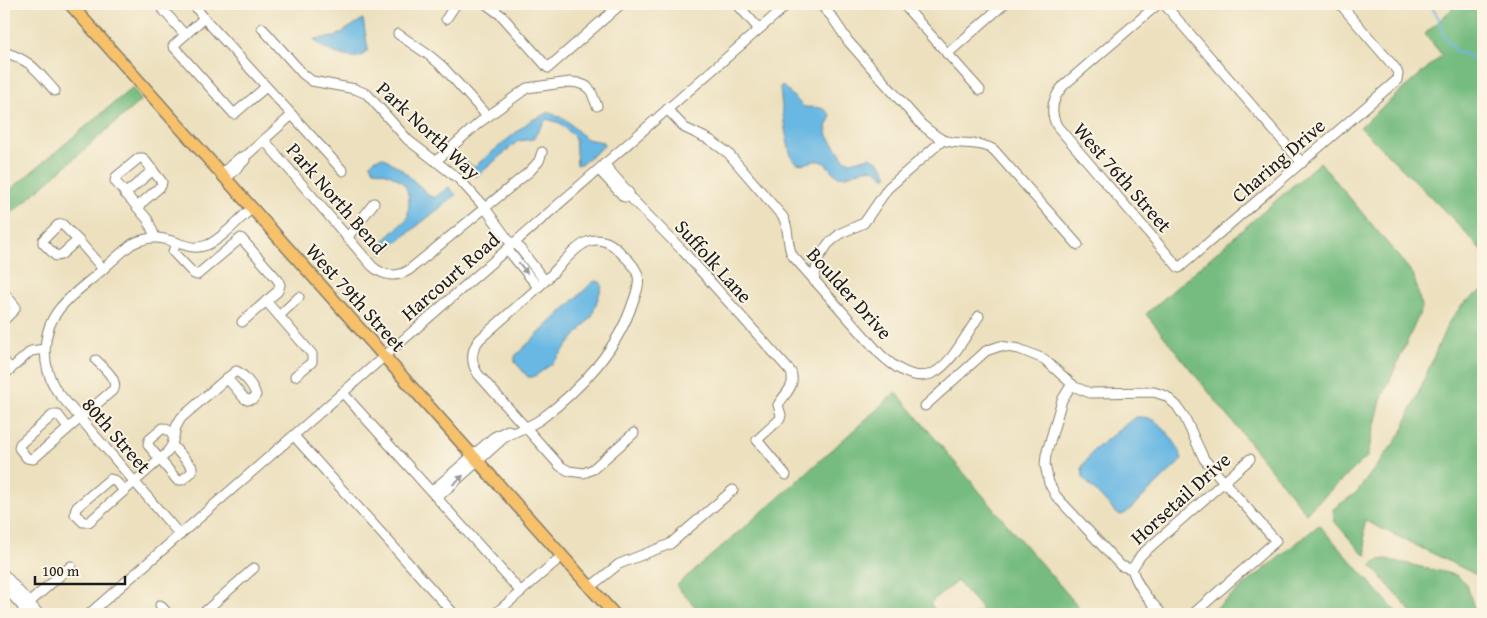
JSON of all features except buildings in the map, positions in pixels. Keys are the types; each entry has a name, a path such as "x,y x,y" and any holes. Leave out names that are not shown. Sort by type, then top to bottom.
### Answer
{"main road":[{"name":"West 79th Street","path":"70,4 614,614"}],"street":[{"path":"158,4 185,35"},
{"path":"195,4 204,18 343,171"},
{"path":"446,19 456,4"},
{"path":"486,4 502,16 548,68 621,4"},
{"path":"737,4 759,29"},
{"name":"Harcourt Road","path":"90,614 788,4"},
{"path":"820,4 832,17 848,41 920,124 943,140 981,144 994,150 1078,245"},
{"path":"903,4 980,90"},
{"path":"946,54 1004,4"},
{"name":"West 76th Street","path":"1158,4 1068,82 1058,93 1052,110 1056,126 1179,268"},
{"path":"1164,4 1302,163"},
{"name":"Charing Drive","path":"1179,268 1395,82 1398,76 1396,69 1340,4"},
{"path":"204,18 173,46 234,114 266,87"},
{"name":"Park North Way","path":"262,28 306,78 316,83 364,92 408,140 460,180 484,208 512,246"},
{"path":"398,34 443,67 488,117"},
{"path":"4,52 19,57 30,64 55,91"},
{"path":"436,161 488,117 527,88 570,82 578,83 586,86 595,98 597,106"},
{"name":"Boulder Drive","path":"667,109 685,128 714,143 733,158 783,217 787,226 790,253 888,362 908,373 925,377 935,372 951,358 979,316"},
{"path":"224,177 239,158 247,155 292,115"},
{"name":"Park North Bend","path":"264,140 347,238 378,271 389,275 400,274 409,270 533,169 539,161 542,152"},
{"path":"814,281 818,258 828,244 841,233 864,223 888,188 943,140"},
{"path":"137,207 162,184 162,180 141,158 138,158 115,179 115,183 148,220 155,237"},
{"name":"Suffolk Lane","path":"601,167 624,197 630,197 683,251 789,370 792,377 792,385 779,403 780,419 757,440 786,475"},
{"path":"125,194 153,170"},
{"path":"347,238 374,203"},
{"path":"4,375 31,351 45,349 47,333 58,310 132,244 155,237 191,247 208,245 252,208"},
{"path":"176,242 174,252 197,275 241,238 279,282 278,291 242,322"},
{"path":"78,240 103,269"},
{"path":"435,494 475,458 500,432 508,430 514,432 524,427 542,418 581,383 612,346 630,311 639,280 634,266 617,248 602,240 594,240 585,243 480,339 474,348 474,366 478,374 524,427 560,466 574,473 584,473 593,469 634,433"},
{"path":"512,246 545,281"},
{"path":"512,246 538,287"},
{"path":"4,294 15,308 4,320"},
{"path":"279,316 299,297"},
{"path":"266,301 313,355 312,362 295,376"},
{"path":"925,406 986,351 1000,346 1019,349 1044,359 1072,384 1090,393 1154,392 1166,396 1177,406 1185,418 1204,459 1276,540 1193,614"},
{"name":"80th Street","path":"45,349 45,361 51,383 59,395 180,535"},
{"path":"68,428 58,415 54,414 20,444 19,448 27,458 33,459 114,389 114,381 96,360"},
{"path":"4,361 11,368"},
{"path":"125,492 114,480 110,479 76,508 75,514 83,522 88,523 125,492 160,461 173,441 176,427 181,418 227,378"},
{"path":"1072,384 1062,400 1046,455 1045,465 1049,483 1056,496 1121,566 1132,570"},
{"path":"343,393 521,592"},
{"path":"164,428 168,430 173,441 192,467 191,473 179,481 148,446 148,441 164,428"},
{"path":"294,436 454,614"},
{"name":"Horsetail Drive","path":"1162,614 1145,596 1136,582 1132,570 1141,555 1250,459"},
{"path":"590,586 619,564 673,541 733,490"},
{"path":"495,614 562,556"},
{"path":"26,610 71,566"},
{"path":"202,614 254,568"},
{"path":"4,574 26,610"},
{"path":"4,586 26,610 40,614"},
{"path":"160,605 168,614"}],"green space":[{"path":"1455,4 1483,4 1483,252 1456,222 1360,127 1442,55 1425,34"},
{"path":"133,87 141,100 4,220 4,195"},
{"path":"1320,162 1413,274 1422,308 1381,400 1367,457 1306,513 1146,314"},
{"path":"1483,290 1483,578 1364,520 1367,555 1362,553 1335,522 1333,509 1356,493 1401,434 1448,323 1464,303"},
{"path":"896,392 1085,614 975,614 982,609 957,581 930,603 938,614 702,614 676,586 785,492"},
{"path":"1319,525 1398,614 1209,614"},
{"path":"1386,559 1456,575 1467,585 1473,605 1479,614 1413,614 1372,566 1375,561"}],"water":[{"path":"363,19 368,50 360,57 334,52 317,43 314,39 335,37"},
{"path":"782,85 804,107 816,107 828,112 831,116 826,127 828,136 844,159 850,162 870,157 881,163 888,176 884,177 878,171 867,169 851,175 839,176 821,161 801,164 795,162 789,150 785,128 780,87"},
{"path":"550,112 564,118 586,139 603,142 604,146 577,165 575,138 560,123 546,119 533,139 518,141 476,177 459,162 463,160 474,167 530,121"},
{"path":"383,157 401,169 434,198 449,187 456,195 382,254 377,247 408,218 409,203 406,189 400,180 385,172 374,170 370,164 375,159"},
{"path":"597,281 602,286 592,316 553,363 535,376 528,377 515,362 515,356 593,282"},
{"path":"1135,417 1150,419 1159,424 1168,433 1182,460 1126,513 1121,515 1116,513 1083,478 1082,467 1094,450"}],"waterway":[{"path":"1430,4 1438,17 1445,38 1456,51 1483,62"}]}
